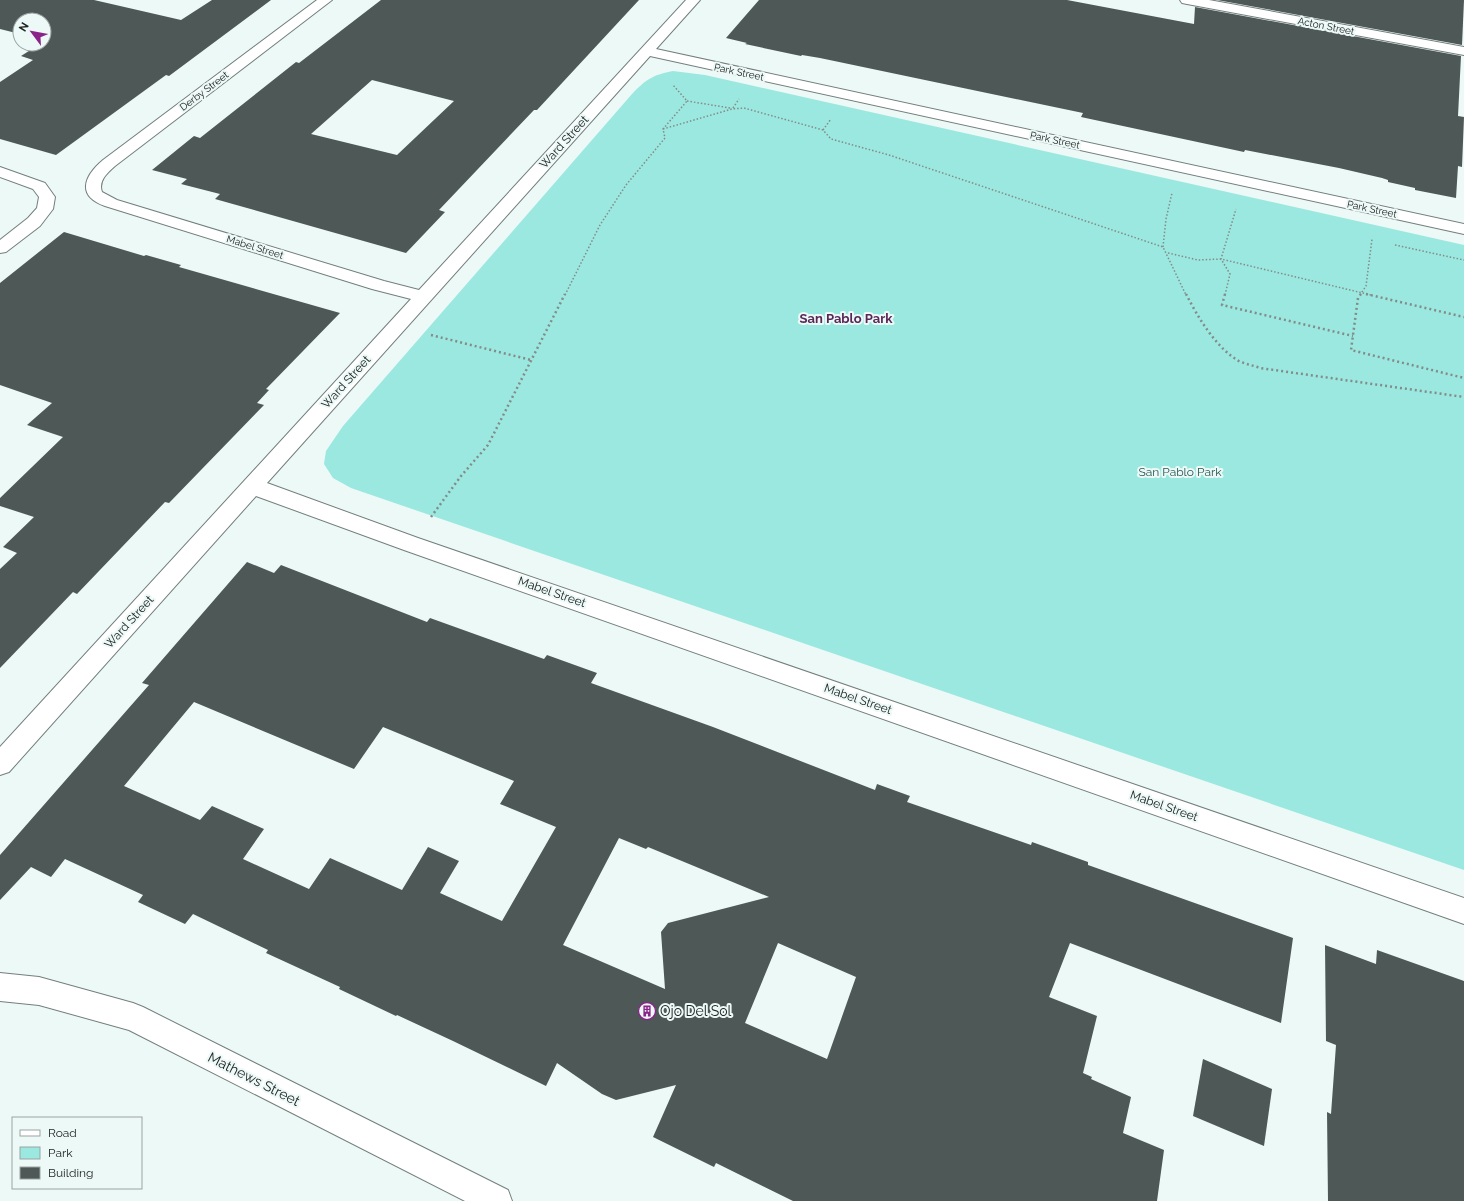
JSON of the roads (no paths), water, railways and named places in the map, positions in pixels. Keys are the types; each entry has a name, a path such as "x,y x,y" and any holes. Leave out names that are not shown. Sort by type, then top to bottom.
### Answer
{"street":[{"name":"Derby Street","path":"93,188 94,180 109,162 325,0"},
{"name":"Ward Street","path":"0,764 692,0"},
{"name":"Acton Street","path":"1188,0 1464,51"},
{"name":"Park Street","path":"647,51 1464,229"},
{"path":"0,172 39,186 47,197 45,209 34,222 0,248"},
{"name":"Mabel Street","path":"93,188 98,198 111,203 378,285 423,297"},
{"name":"Mabel Street","path":"252,486 411,544 1464,911"},
{"name":"Mathews Street","path":"0,987 39,991 132,1017 497,1201"}],"place":[{"name":"Ojo Del Sol","path":"647,1011"}],"district":[{"name":"San Pablo Park","path":"846,318"}]}
